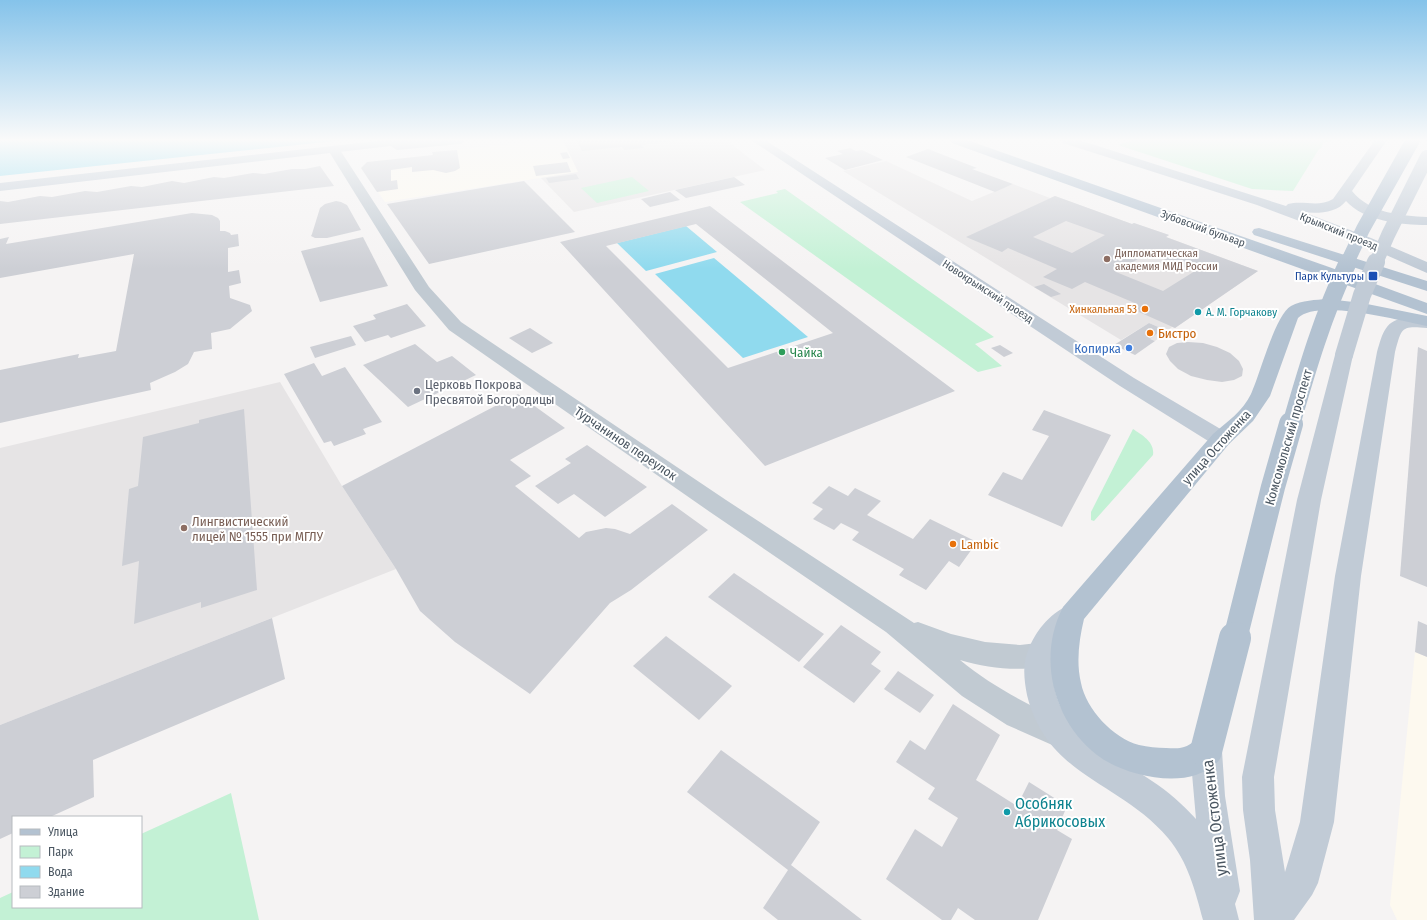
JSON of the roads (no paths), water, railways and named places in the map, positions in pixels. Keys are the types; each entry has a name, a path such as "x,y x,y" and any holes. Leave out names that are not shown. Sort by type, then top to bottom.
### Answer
{"main road":[{"path":"0,187 37,183"},
{"name":"Новокрымский проезд","path":"823,183 1133,386 1221,439"},
{"name":"Зубовский бульвар","path":"1077,183 1323,270 1427,309"},
{"name":"Крымский проезд","path":"1202,183 1262,202 1366,241 1427,268"},
{"path":"1262,202 1298,208 1324,208 1333,206 1338,202 1352,183"},
{"name":"Комсомольский проспект","path":"1206,751 1273,487 1314,346 1335,289 1363,229 1389,183"},
{"path":"1272,920 1267,860 1259,810 1258,777 1309,500 1344,355 1362,295 1388,235 1414,183"},
{"path":"1346,192 1354,202 1370,211 1403,219 1427,221"},
{"name":"Зубовский бульвар","path":"1243,226 1427,286"},
{"name":"улица Остоженка","path":"1222,920 1210,881 1197,851 1178,825 1144,794 1072,748 1058,734 1042,700 1038,680 1072,615 1221,439 1246,416 1260,396 1287,323 1291,316 1298,310 1319,305 1351,307 1427,322"},
{"path":"1272,920 1300,883 1317,822 1348,576 1386,352 1392,330 1397,325 1414,321 1427,322"},
{"name":"улица Остоженка","path":"1052,654 1064,670 1069,692 1081,718 1104,744 1130,758 1159,764 1188,762 1206,751 1209,796 1222,885 1222,920"}],"street":[{"name":"Турчанинов переулок","path":"357,183 423,290 455,326 718,506 896,624 972,687 1018,715 1058,734"},
{"name":"Турчанинов переулок","path":"896,624 947,646 978,653 1016,658 1052,654"}],"water":[{"path":"686,226 717,252 646,271 617,243"},
{"path":"714,258 808,337 743,358 655,274"}],"place":[{"name":"Дипломатическая академия МИД России","path":"1107,259"},
{"name":"Парк Культуры","path":"1373,276"},
{"name":"Хинкальная 53","path":"1145,309"},
{"name":"А. М. Горчакову","path":"1198,312"},
{"name":"Бистро","path":"1150,333"},
{"name":"Копирка","path":"1129,348"},
{"name":"Чайка","path":"782,352"},
{"name":"Церковь Покрова Пресвятой Богородицы","path":"417,391"},
{"name":"Лингвистический лицей № 1555 при МГЛУ","path":"184,528"},
{"name":"Lambic","path":"953,544"},
{"name":"Особняк Абрикосовых","path":"1007,812"}]}
